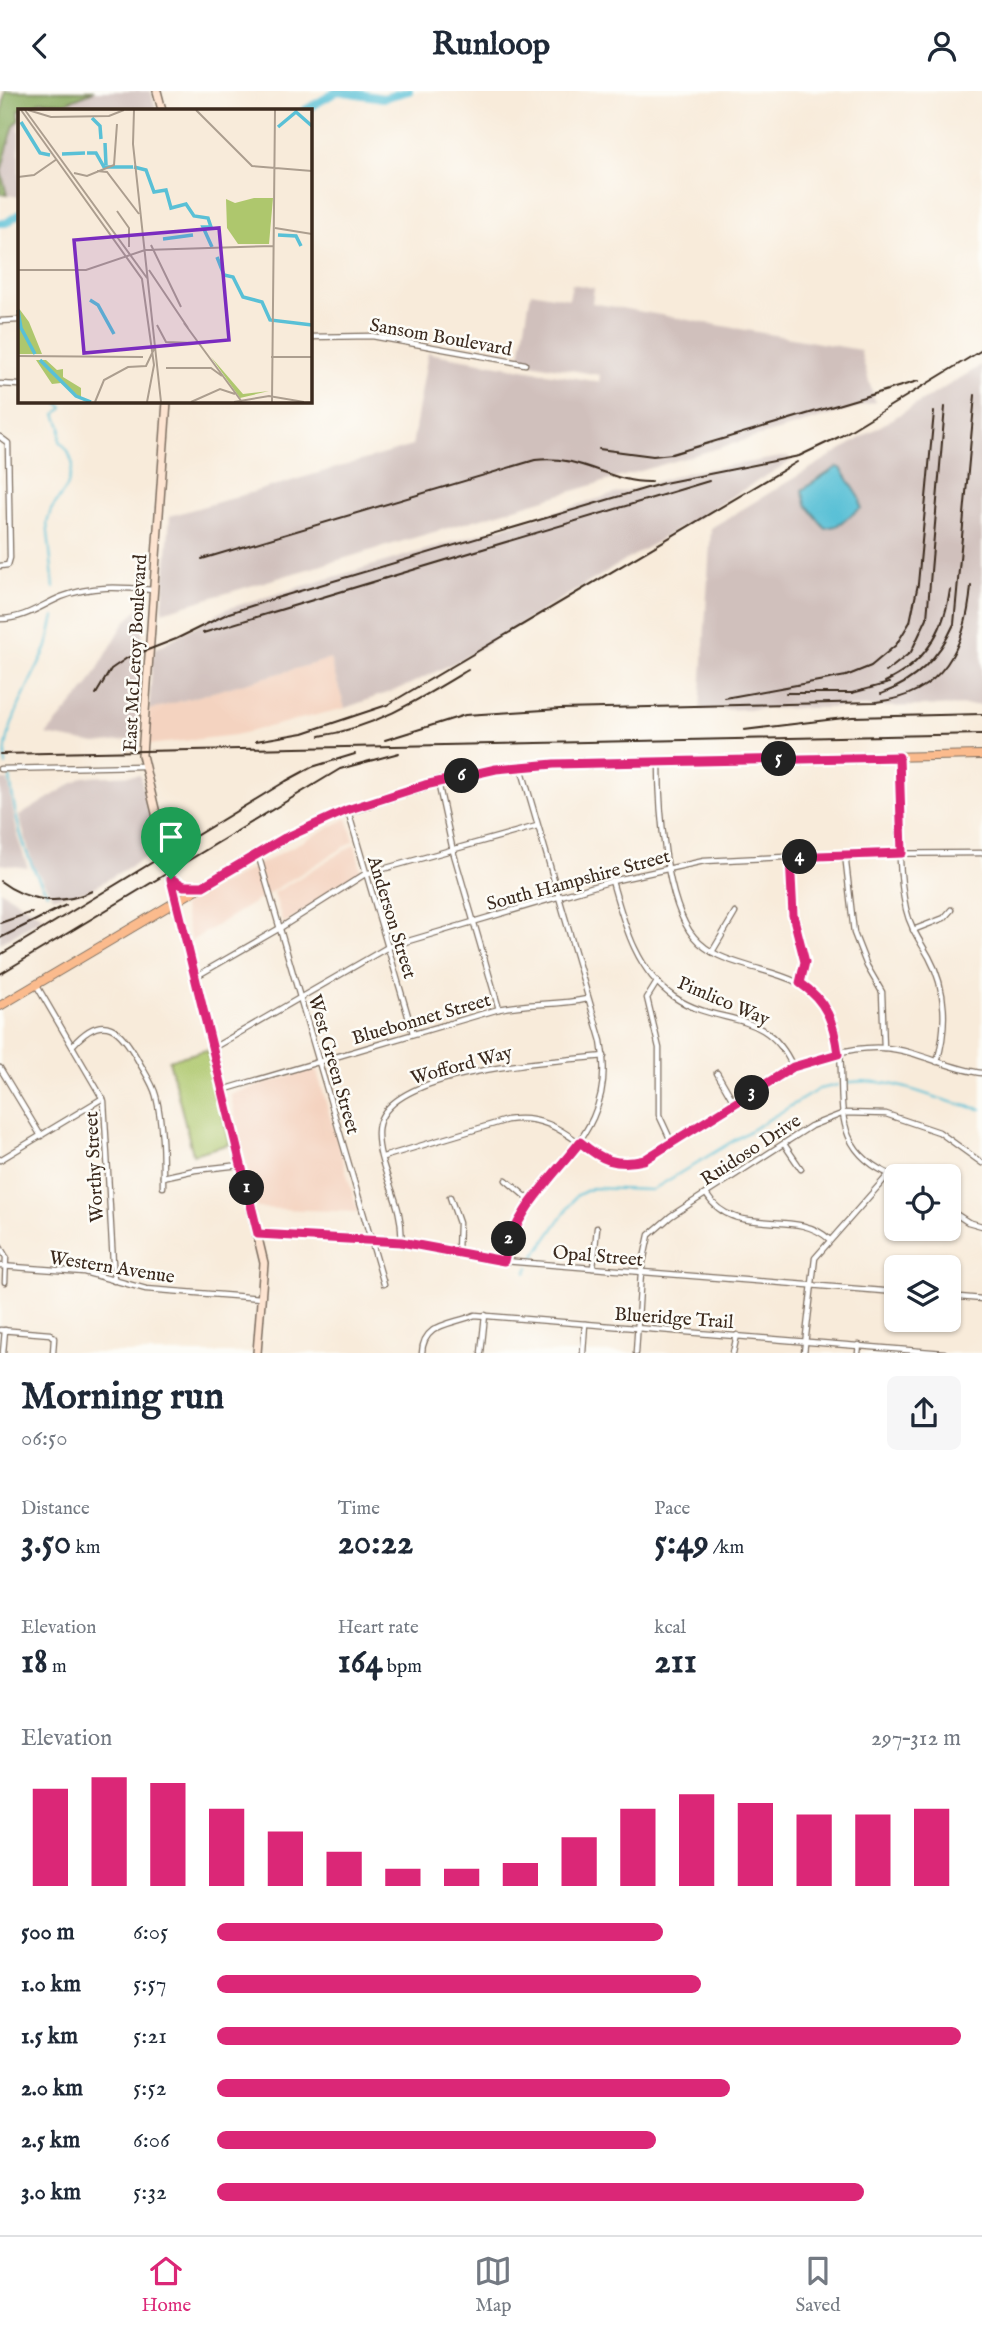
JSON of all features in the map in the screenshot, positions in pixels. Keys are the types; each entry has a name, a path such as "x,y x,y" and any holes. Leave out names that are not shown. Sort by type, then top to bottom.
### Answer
{"main road":[{"path":"157,91 162,109"},
{"name":"East McLeroy Boulevard","path":"167,403 142,743 143,766 258,1234 265,1273 257,1353"},
{"path":"0,1006 258,853 347,810 438,781 521,766 982,755"},
{"path":"171,879 184,886 203,886"}],"street":[{"path":"0,321 18,320"},
{"name":"Sansom Boulevard","path":"312,337 372,337 525,364"},
{"path":"0,384 18,385"},
{"path":"0,437 8,443 10,558 8,565 0,566"},
{"path":"0,619 30,614 61,597 101,586 153,590"},
{"path":"899,757 902,891 913,930 934,969 942,992 944,1033 937,1062"},
{"path":"659,762 661,822 683,921 695,938 712,952 800,983 827,1010 833,1023 848,1135 865,1162 884,1172"},
{"path":"0,769 143,766"},
{"path":"504,1261 512,1232 532,1202 580,1142 601,1100 604,1056 521,766"},
{"path":"438,781 453,851 499,1009"},
{"name":"Anderson Street","path":"347,810 413,1033"},
{"path":"194,977 281,928 365,874 537,826"},
{"name":"West Green Street","path":"258,853 384,1284"},
{"name":"South Hampshire Street","path":"212,1048 388,947 612,881 704,861 845,854 982,853"},
{"path":"845,854 854,933 867,966 882,992 884,1048"},
{"path":"790,857 793,915 805,962 800,983"},
{"name":"Pimlico Way","path":"612,881 631,943 657,982 683,1002 765,1030 783,1047 793,1067"},
{"path":"913,930 944,918 951,910"},
{"path":"712,952 735,913"},
{"path":"657,982 648,998 659,1048 659,1115 672,1143"},
{"name":"Worthy Street","path":"37,986 103,1097 114,1281"},
{"name":"Bluebonnet Street","path":"223,1090 499,1009 532,1003 561,1005 588,999"},
{"path":"73,1045 82,1034 99,1025 114,1028 125,1039 155,1094 163,1187"},
{"path":"383,1157 517,1118 551,1123 603,1160 623,1163 644,1160 793,1067 838,1054 884,1048 982,1073"},
{"name":"Wofford Way","path":"401,1242 402,1224 383,1157 378,1124 388,1105 398,1096 508,1064 604,1056"},
{"path":"0,1068 41,1136"},
{"path":"717,1073 735,1104"},
{"path":"0,1160 103,1097"},
{"name":"Ruidoso Drive","path":"636,1353 641,1272 649,1235 706,1194 811,1126 845,1113 886,1114 939,1132 982,1163"},
{"path":"784,1144 801,1169"},
{"path":"163,1177 241,1165"},
{"path":"506,1180 532,1202"},
{"path":"804,1353 815,1258 884,1180"},
{"path":"706,1194 718,1210 734,1218 813,1227 830,1240"},
{"path":"450,1197 459,1223 458,1252"},
{"path":"961,1217 982,1226"},
{"path":"593,1268 597,1228"},
{"name":"Opal Street","path":"258,1234 370,1239 504,1261 884,1291"},
{"path":"0,1247 5,1282"},
{"name":"Western Avenue","path":"3,1266 84,1272 146,1289 262,1298"},
{"path":"961,1297 982,1299"},
{"name":"Blueridge Trail","path":"422,1353 423,1341 432,1329 475,1315 944,1353"},
{"path":"481,1353 485,1315"},
{"path":"583,1353 585,1325"},
{"path":"3,1353 2,1330 53,1336 53,1353"},
{"path":"733,1353 737,1335"},
{"path":"858,1353 859,1345"}],"shaded area":[{"path":"94,91 151,91 156,109 31,109 40,101 64,103"},
{"path":"18,121 18,197 7,195 1,171 14,125"},
{"path":"572,284 594,288 592,303 860,350 875,402 162,612 170,516 412,446 428,353 599,382 600,375 519,361 531,292 569,299"},
{"path":"982,365 982,705 700,710 711,528"},
{"path":"788,456 791,461 460,660 406,686 345,708 330,659 149,710 153,650 226,609 689,472"},
{"path":"145,603 135,739 96,744 46,735 88,686 125,622"},
{"path":"330,659 345,708 235,735 147,745 149,710"},
{"path":"140,775 158,850 88,891 53,897 33,865 19,816 83,777"},
{"path":"0,780 8,780 18,839 28,868 0,864"},
{"path":"347,818 354,841 191,941 182,905"},
{"path":"355,844 362,874 283,924 274,893"},
{"path":"0,890 43,917 0,943"},
{"path":"316,1068 358,1212 257,1208 230,1094"}],"green space":[{"path":"5,91 94,91 64,103 40,101 31,109 18,109 18,121 14,125 1,171 7,195 0,194 0,127"},
{"path":"207,1050 230,1144 193,1154 169,1060"}],"water":[{"path":"837,467 841,468 860,498 861,508 836,526 825,528 806,504 802,490"}],"waterway":[{"path":"307,109 338,91 383,98 409,91"},
{"path":"0,223 6,223 18,215"},
{"path":"54,588 47,523 51,510 67,487 73,465 68,451 60,441 61,427 56,414 63,408 59,403"},
{"path":"6,765 5,752 13,722 46,649 54,617"},
{"path":"10,777 22,838 32,866 47,893"},
{"path":"845,1083 880,1082 982,1109"},
{"path":"532,1260 576,1196 592,1188 652,1190 819,1089 838,1085"},
{"path":"526,1273 529,1267"}],"railway":[{"path":"96,694 111,669 127,658 176,639 229,613 664,483 799,456 841,436 982,350"},
{"path":"599,449 653,456 672,454 918,381"},
{"path":"881,694 894,689 925,667 934,658 954,624 975,395"},
{"path":"886,672 911,652 927,618 945,407"},
{"path":"725,698 846,676 871,666 896,645 910,622 918,584 934,412"},
{"path":"202,559 535,460 567,461 622,478 651,482"},
{"path":"256,741 303,733 387,705 797,462"},
{"path":"203,633 709,481"},
{"path":"385,740 465,715 560,709 876,702 899,698 934,678 947,664 963,629 971,586"},
{"path":"885,682 911,666 930,645 943,620 950,590"},
{"path":"320,736 379,719 468,670"},
{"path":"786,693 852,693 889,683"},
{"path":"744,730 852,717 982,714"},
{"path":"0,754 982,734"},
{"path":"0,974 340,769 399,753"},
{"path":"0,955 286,781 312,767 355,754"},
{"path":"0,881 22,894 44,900 68,899 92,891"},
{"path":"0,938 66,905"},
{"path":"0,923 32,912"}],"route":[{"path":"899,757 902,853 790,857 793,915 805,962 800,983 818,997 827,1010 835,1031 838,1054 815,1058 793,1067 644,1160 630,1163 610,1162 597,1156 580,1142 519,1219 509,1238 504,1261 401,1242 258,1234 171,879 184,886 203,886 285,838 347,810 388,795 496,769 554,764 899,757"}]}
